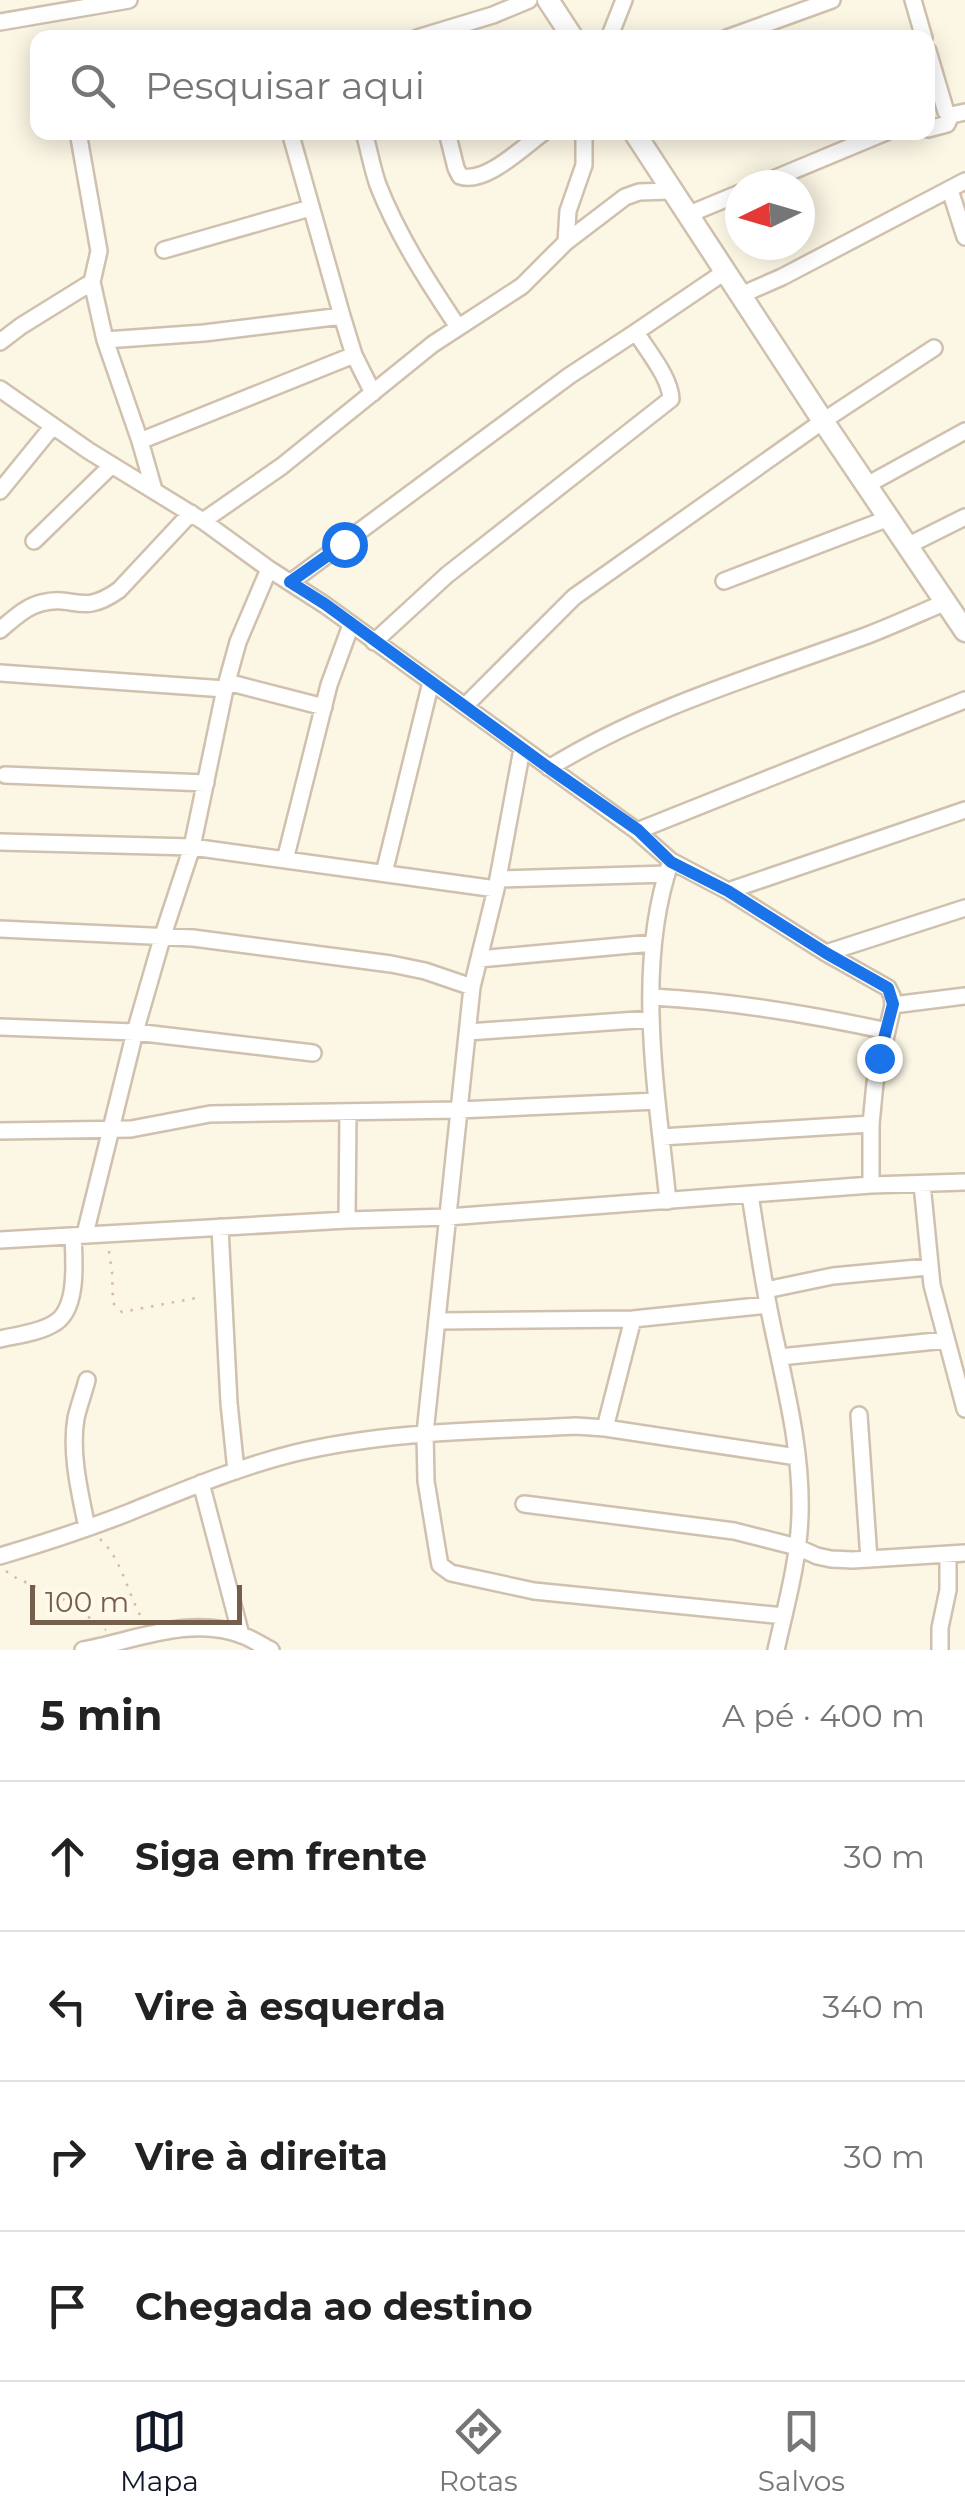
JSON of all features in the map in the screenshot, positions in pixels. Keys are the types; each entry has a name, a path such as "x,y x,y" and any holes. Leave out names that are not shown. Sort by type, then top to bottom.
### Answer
{"street":[{"path":"0,22 129,0"},
{"path":"445,30 529,0"},
{"path":"548,0 568,30"},
{"path":"611,30 624,0"},
{"path":"746,30 808,4 832,0"},
{"path":"913,0 922,30"},
{"path":"935,77 943,107 958,113 947,124 935,127"},
{"path":"79,140 98,251 92,282 106,340 154,490"},
{"path":"292,140 354,355 374,393"},
{"path":"366,140 377,183 403,237 458,327"},
{"path":"449,140 460,176 469,179 483,176 533,140"},
{"path":"566,242 568,210 584,165 584,140"},
{"path":"549,768 597,740 671,706 872,633 957,614 823,422 639,140"},
{"path":"796,170 867,140"},
{"path":"741,296 965,181"},
{"path":"950,190 965,237"},
{"path":"0,630 38,603 85,605 105,600 197,517 282,466 458,327 522,286 566,242 624,197 639,192 670,191"},
{"path":"687,215 725,199"},
{"path":"164,250 310,208"},
{"path":"290,582 569,376 726,271"},
{"path":"0,342 92,282"},
{"path":"106,340 342,316"},
{"path":"374,642 447,574 671,399 667,384 636,332"},
{"path":"465,706 574,597 934,348"},
{"path":"140,441 354,355"},
{"path":"0,389 197,517 351,624 638,830 669,868"},
{"path":"0,491 54,426"},
{"path":"867,486 965,432"},
{"path":"34,541 112,465"},
{"path":"907,546 965,517"},
{"path":"724,581 889,518"},
{"path":"0,1339 53,1325 65,1312 79,1235 163,935 192,847 226,686 245,622 269,569"},
{"path":"286,860 324,707 351,624"},
{"path":"0,673 226,686 324,707"},
{"path":"384,874 430,682"},
{"path":"638,830 965,700"},
{"path":"522,749 497,884 472,987 425,1433 426,1481 440,1565 451,1573 534,1590 784,1616"},
{"path":"6,775 206,783"},
{"path":"728,891 965,810"},
{"path":"0,842 192,847 384,874 497,884 669,868 728,891 888,988 893,1004 877,1071 871,1124 871,1185"},
{"path":"668,1201 651,1019 652,944 669,868"},
{"path":"826,953 965,908"},
{"path":"0,930 163,935 391,964 425,970 472,987"},
{"path":"479,959 652,944"},
{"path":"652,996 728,1002 887,1031"},
{"path":"893,1004 965,996"},
{"path":"468,1032 651,1019"},
{"path":"0,1027 135,1032 313,1054"},
{"path":"0,1131 110,1130 210,1114 459,1110 657,1101"},
{"path":"347,1220 348,1112"},
{"path":"661,1137 871,1124"},
{"path":"0,1240 448,1217 871,1185 965,1182"},
{"path":"922,1184 928,1267 965,1409"},
{"path":"750,1195 797,1457 800,1508 797,1547 776,1650"},
{"path":"220,1227 236,1471"},
{"path":"438,1320 633,1319 767,1297 833,1276 928,1267"},
{"path":"605,1428 633,1319"},
{"path":"780,1357 946,1340"},
{"path":"87,1528 77,1473 76,1417 88,1380"},
{"path":"859,1415 869,1559"},
{"path":"0,1556 298,1452 425,1433 576,1426 797,1457"},
{"path":"201,1483 240,1635"},
{"path":"524,1504 719,1528 756,1535 831,1559 957,1554 942,1619 940,1650"},
{"path":"83,1650 152,1634 197,1629 223,1630 271,1650"}],"path":[{"path":"106,1234 112,1296 117,1308 127,1311 196,1298"},
{"path":"87,1528 106,1544 152,1634"},
{"path":"0,1567 67,1601 124,1642"}],"route":[{"path":"344,544 290,582 638,830 671,862 728,891 888,988 893,1004 879,1058"}]}
